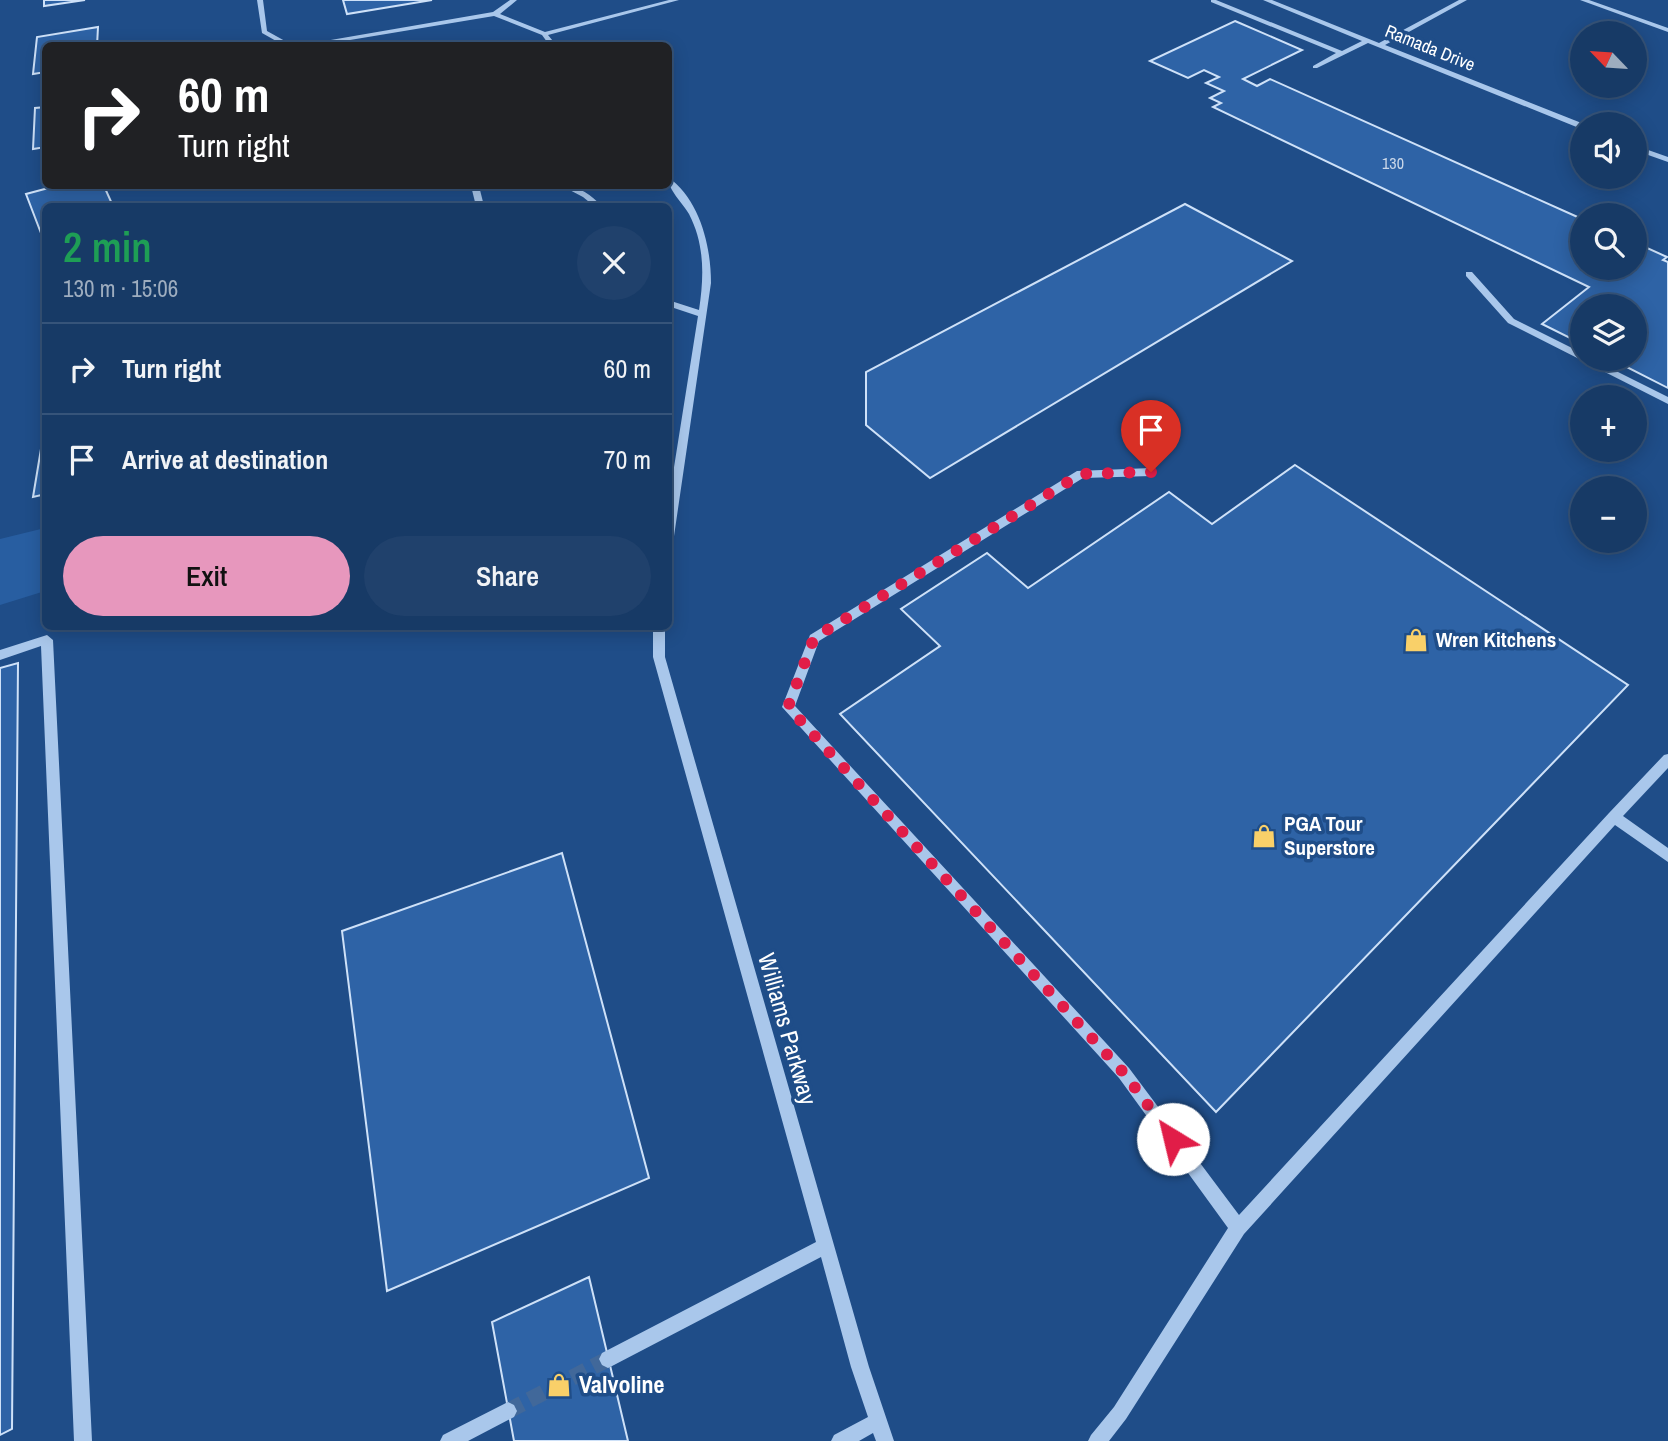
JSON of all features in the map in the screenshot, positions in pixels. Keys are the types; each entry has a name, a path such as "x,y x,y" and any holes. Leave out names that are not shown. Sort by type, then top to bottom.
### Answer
{"street":[{"path":"260,0 264,33 283,42"},
{"path":"324,42 495,14 514,0"},
{"path":"544,34 676,0"},
{"name":"Ramada Drive","path":"1266,0 1570,121"},
{"path":"1380,45 1464,0"},
{"path":"1583,0 1668,30"},
{"path":"1213,1 1341,53"},
{"path":"495,14 544,34 551,42"},
{"path":"1315,67 1368,40"},
{"path":"1647,152 1668,160"},
{"path":"672,184 699,222 708,254 702,314 672,516"},
{"path":"573,189 595,203"},
{"path":"1469,274 1511,321 1570,351"},
{"path":"672,304 702,314"},
{"path":"1609,371 1668,401"},
{"path":"1151,472 1081,474 814,638 788,707 1124,1073 1238,1228"},
{"name":"Williams Parkway","path":"659,630 659,657 825,1246 860,1367 885,1441"},
{"path":"0,655 47,640 83,1441"},
{"path":"1097,1441 1120,1413 1238,1228 1668,760"},
{"path":"1614,817 1668,856"},
{"path":"608,1359 825,1246"},
{"path":"449,1441 508,1411"},
{"path":"840,1441 878,1421"}],"shaded area":[{"path":"42,529 42,592 0,605 0,539"}],"building":[{"path":"44,0 85,0 44,6"},
{"path":"343,0 432,0 347,14"},
{"path":"1235,21 1302,50 1243,79 1257,86 1270,79 1570,214 1570,278 1213,107 1221,103 1210,98 1224,91 1206,83 1219,77 1204,70 1188,78 1150,61"},
{"path":"98,27 97,42 42,42 42,73 33,74 37,37"},
{"path":"42,107 42,148 33,149 35,108"},
{"path":"45,189 105,189 112,203 42,203 42,236 26,194"},
{"path":"1185,204 1292,261 930,478 866,425 866,372"},
{"path":"1647,248 1667,257 1663,260 1668,262 1668,388 1635,371 1647,371 1647,294 1580,294 1589,287 1574,280 1647,280"},
{"path":"1570,302 1570,338 1542,324"},
{"path":"42,443 42,495 33,497"},
{"path":"1295,465 1628,685 1216,1112 840,714 940,646 901,609 987,553 1028,588 1169,492 1212,524"},
{"path":"18,663 12,1429 0,1435 0,668"},
{"path":"562,853 649,1178 387,1291 342,931"},
{"name":"Valvoline","path":"589,1277 628,1441 514,1441 492,1322"}],"tunnel":[{"path":"508,1411 608,1359"}],"place":[{"name":"Wren Kitchens","path":"1416,640"},
{"name":"PGA Tour Superstore","path":"1264,836"},
{"name":"Valvoline","path":"559,1385"}],"route":[{"path":"1151,472 1081,474 814,638 788,707 1124,1073 1173,1139"}]}
